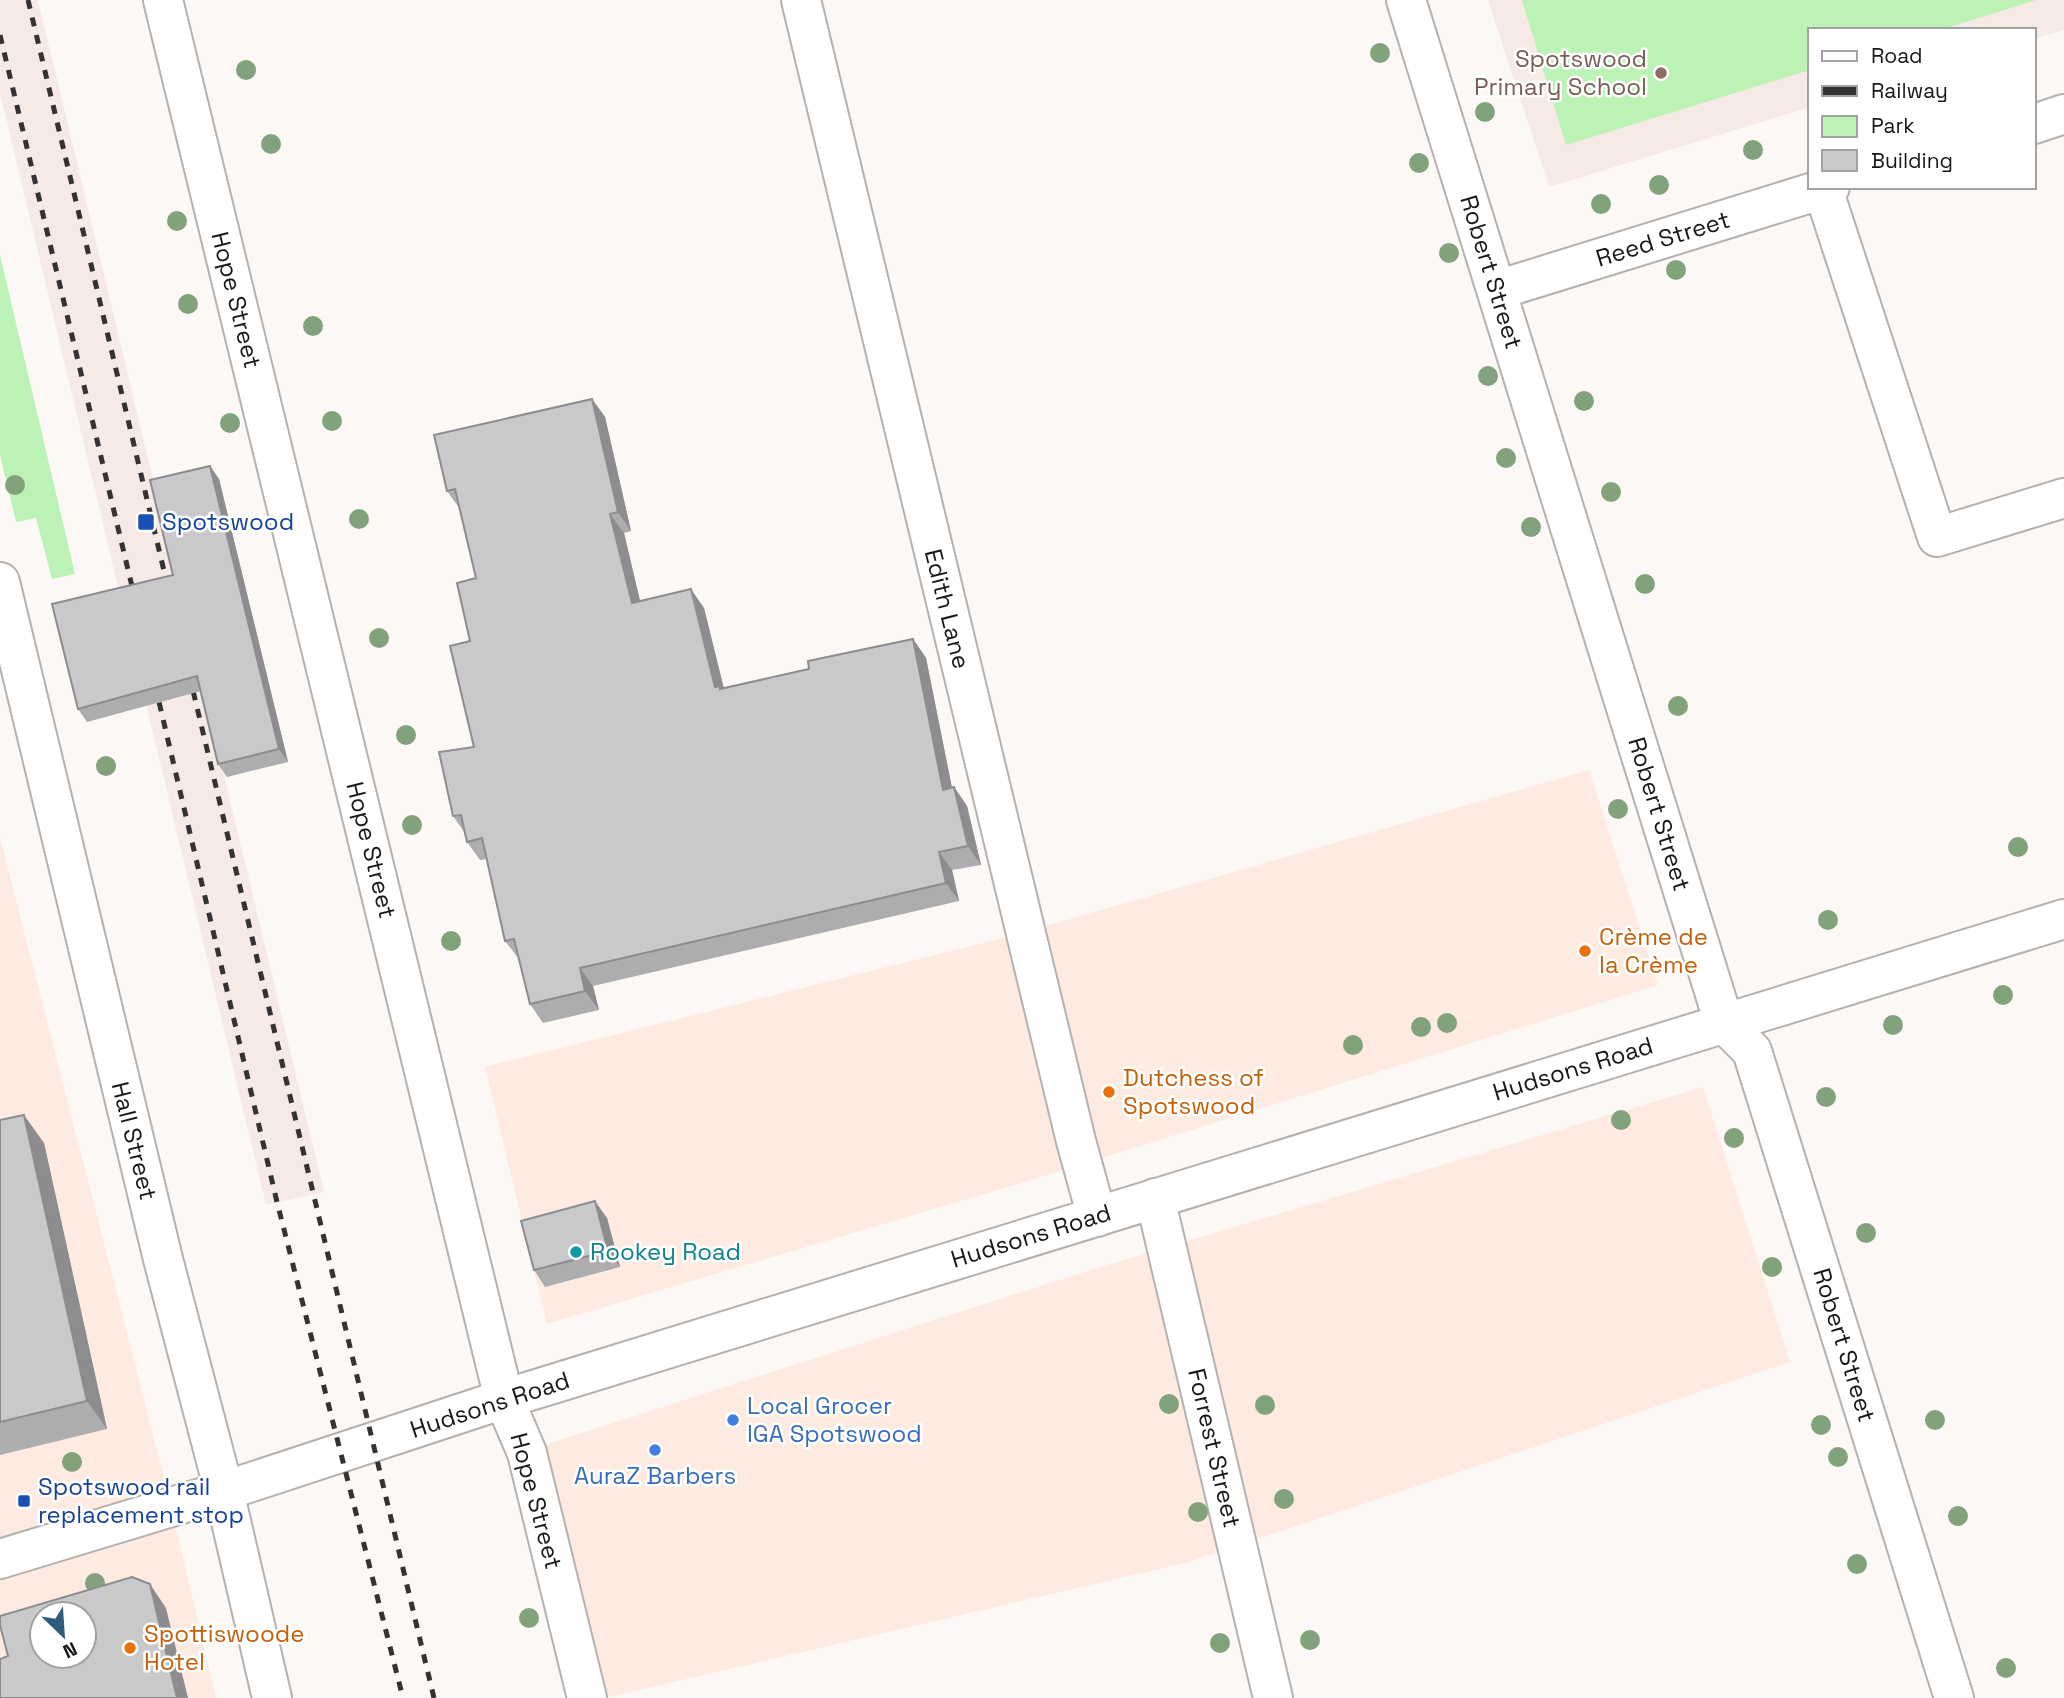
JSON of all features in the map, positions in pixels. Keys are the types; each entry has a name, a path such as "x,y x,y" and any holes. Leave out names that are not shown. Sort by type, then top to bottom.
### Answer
{"street":[{"name":"Hope Street","path":"163,0 505,1399 527,1453 587,1698"},
{"name":"Edith Lane","path":"801,0 1072,1127 1097,1217"},
{"name":"Robert Street","path":"1406,0 1724,1023 1752,1051 1954,1698"},
{"path":"2036,123 2064,114"},
{"name":"Reed Street","path":"1497,290 1823,189"},
{"path":"1826,189 1937,537 2064,498"},
{"name":"Hall Street","path":"0,582 163,1259 224,1491 272,1698"},
{"name":"Hudsons Road","path":"0,1559 224,1491 505,1399 2064,919"},
{"name":"Forrest Street","path":"1155,1198 1273,1698"}],"shaded area":[{"path":"0,0 38,0 324,1192 266,1205 0,93"},
{"name":"Spotswood Primary School","path":"1488,0 2064,0 2064,30 2036,38 2036,28 1808,28 1808,108 1549,187"},
{"path":"1589,770 1658,985 1021,1183 547,1324 485,1067 1007,937"},
{"path":"0,838 162,1469 216,1698 0,1698"},
{"path":"1703,1087 1790,1362 1185,1563 605,1698 541,1446 1094,1269"}],"green space":[{"name":"Spotswood Primary School","path":"1522,0 2036,0 1946,28 1808,28 1808,71 1566,145"},
{"path":"0,255 75,574 52,579 36,518 16,522 0,455"}],"building":[{"path":"592,399 618,512 610,514 632,603 691,589 715,687 720,686 720,689 809,669 808,661 913,639 943,790 954,787 968,846 939,852 946,883 580,968 585,991 530,1004 514,939 505,941 482,838 467,842 461,815 453,816 439,752 474,747 450,646 470,641 457,583 476,578 455,489 447,491 434,435"},
{"path":"210,466 279,749 218,764 197,676 78,709 52,604 173,575 150,480"},
{"path":"24,1115 87,1401 0,1422 0,1120"},
{"path":"595,1201 608,1251 534,1270 521,1221"},
{"name":"Spottiswoode Hotel","path":"132,1577 150,1584 177,1698 0,1698 0,1659 8,1656 0,1616 28,1608 28,1670 98,1670 98,1600 54,1600"}],"railway":[{"path":"28,0 170,596"},
{"path":"0,35 136,603"},
{"path":"189,674 434,1698"},
{"path":"155,685 277,1202 403,1698"}],"place":[{"name":"Spotswood Primary School","path":"1661,73"},
{"name":"Spotswood","path":"146,522"},
{"name":"Crème de la Crème","path":"1585,951"},
{"name":"Dutchess of Spotswood","path":"1109,1092"},
{"name":"Rookey Road","path":"576,1252"},
{"name":"Local Grocer IGA Spotswood","path":"733,1420"},
{"name":"AuraZ Barbers","path":"655,1450"},
{"name":"Spotswood rail replacement stop","path":"24,1501"},
{"name":"Spottiswoode Hotel","path":"130,1648"}]}
